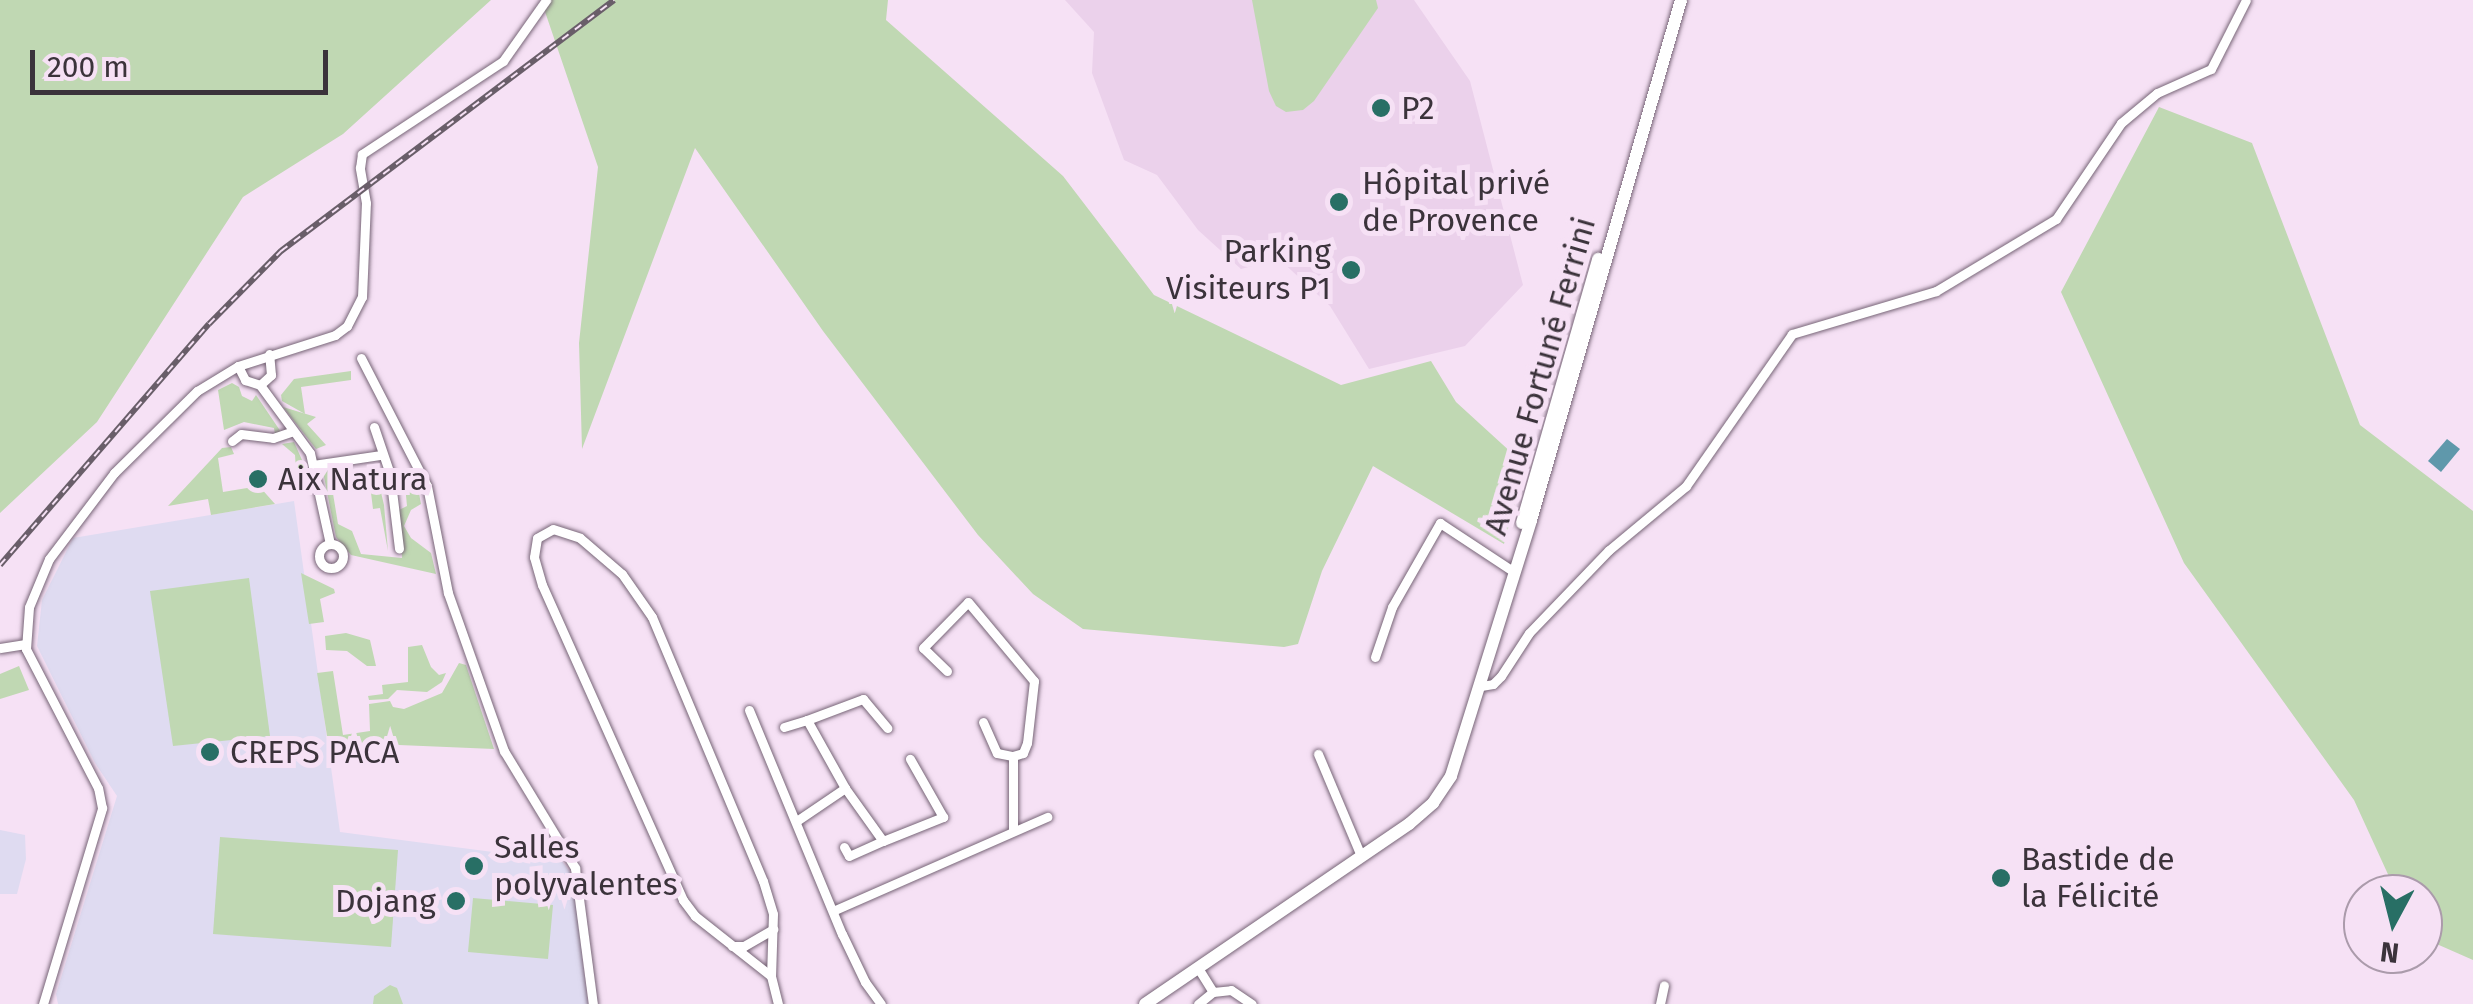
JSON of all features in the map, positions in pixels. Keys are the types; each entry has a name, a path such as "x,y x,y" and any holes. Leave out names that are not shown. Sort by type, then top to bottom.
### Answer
{"main road":[{"name":"Avenue Fortuné Ferrini","path":"1145,1004 1422,813 1441,792 1459,760 1514,572 1530,488 1584,298 1621,196 1681,0"}],"street":[{"path":"44,1004 102,808 98,788 31,663 26,644 33,594 67,530 158,426 197,391 238,366 336,335 358,311 366,203 360,168 362,154 502,61 546,0"},
{"path":"1481,686 1493,684 1501,676 1529,633 1609,550 1686,486 1792,334 1936,291 2056,219 2121,124 2157,92 2212,70 2246,0"},
{"path":"260,386 271,374 269,354"},
{"path":"361,358 427,486 448,593 504,752 575,868 593,1004"},
{"path":"238,366 246,380 260,386 313,464 330,544"},
{"path":"374,427 390,474 399,548"},
{"path":"232,441 241,434 273,438 293,431"},
{"path":"313,464 382,455"},
{"path":"1375,657 1392,607 1440,523 1514,572"},
{"path":"771,976 695,916 684,900 542,584 534,557 537,538 553,529 580,538 622,574 652,616 763,881 773,929 771,976 778,1004"},
{"path":"947,671 923,648 968,602 1034,681 1023,753 997,753 983,722"},
{"path":"0,648 26,644"},
{"path":"784,727 863,700 887,728"},
{"path":"749,710 864,982 881,1004"},
{"path":"808,720 845,788 883,842"},
{"path":"1318,754 1361,856"},
{"path":"1013,756 1013,828"},
{"path":"844,848 849,856 943,817 910,759"},
{"path":"798,820 845,788"},
{"path":"835,910 1013,828 1047,817"},
{"path":"732,946 744,946 773,929"},
{"path":"1198,968 1214,992"},
{"path":"1660,1004 1664,984"},
{"path":"1198,1004 1214,992 1232,990 1252,1004"}],"shaded area":[{"name":"Hôpital privé de Provence","path":"1065,0 1414,0 1470,81 1523,285 1465,346 1369,369 1330,306 1279,259 1241,269 1198,230 1157,175 1124,160 1092,73 1094,32"},
{"name":"CREPS PACA","path":"294,501 340,832 562,861 572,875 588,1004 58,1004 56,994 117,796 95,763 37,646 42,600 73,538"},
{"path":"0,830 25,835 26,859 17,894 0,894"}],"green space":[{"path":"0,0 491,0 343,134 243,197 97,422 0,513"},
{"path":"541,0 888,0 886,20 1063,176 1154,295 1341,385 1431,361 1456,402 1525,465 1504,544 1373,466 1322,571 1298,644 1284,647 1083,629 1033,594 978,535 823,331 695,148 582,449 579,343 598,167"},
{"path":"1252,0 1376,0 1378,8 1314,101 1303,110 1286,112 1276,106 1269,91"},
{"path":"2159,107 2252,143 2360,425 2473,511 2473,960 2443,947 2443,874 2388,874 2354,800 2184,563 2061,292"},
{"path":"351,371 351,380 301,387 305,414 282,401 281,395 294,379"},
{"path":"232,383 252,401 256,395 281,432 275,435 274,428 244,422 224,430 218,390"},
{"path":"283,407 316,417 307,424 326,445 316,449"},
{"path":"294,442 310,478 308,484 297,487 295,455 282,444"},
{"path":"231,447 234,454 218,458 223,492 259,486 275,504 211,515 208,499 168,506 222,448"},
{"path":"375,467 384,505 388,551 380,508 373,509 368,469"},
{"path":"329,469 338,524 352,531 361,554 402,558 399,510 407,506 405,485 417,483 421,504 411,510 404,526 411,538 431,553 436,574 351,555 336,537 323,472"},
{"path":"301,573 334,589 335,593 320,599 324,622 309,624"},
{"path":"249,578 270,736 173,746 150,591"},
{"path":"346,633 370,640 376,666 367,666 347,651 326,650 325,636"},
{"path":"422,645 431,667 439,675 446,673 442,682 427,692 397,690 388,699 369,700 368,696 383,694 382,685 408,682 408,647"},
{"path":"459,663 466,665 494,749 328,742 317,673 333,671 343,735 370,731 369,704 390,701 393,707 404,709 442,693"},
{"path":"19,666 29,690 0,699 0,674"},
{"path":"220,837 398,850 391,947 213,934"},
{"path":"473,898 553,905 548,959 468,952"},
{"path":"390,985 397,988 403,1004 373,1004 374,996"}],"water":[{"path":"2447,439 2460,449 2441,472 2428,461"}],"railway":[{"path":"0,565 209,324 281,251 614,0"}],"place":[{"name":"P2","path":"1381,108"},
{"name":"Hôpital privé de Provence","path":"1339,202"},
{"name":"Parking Visiteurs P1","path":"1351,270"},
{"name":"Aix Natura","path":"258,479"},
{"name":"CREPS PACA","path":"210,752"},
{"name":"Salles polyvalentes","path":"474,866"},
{"name":"Bastide de la Félicité","path":"2001,878"},
{"name":"Dojang","path":"456,901"}]}
